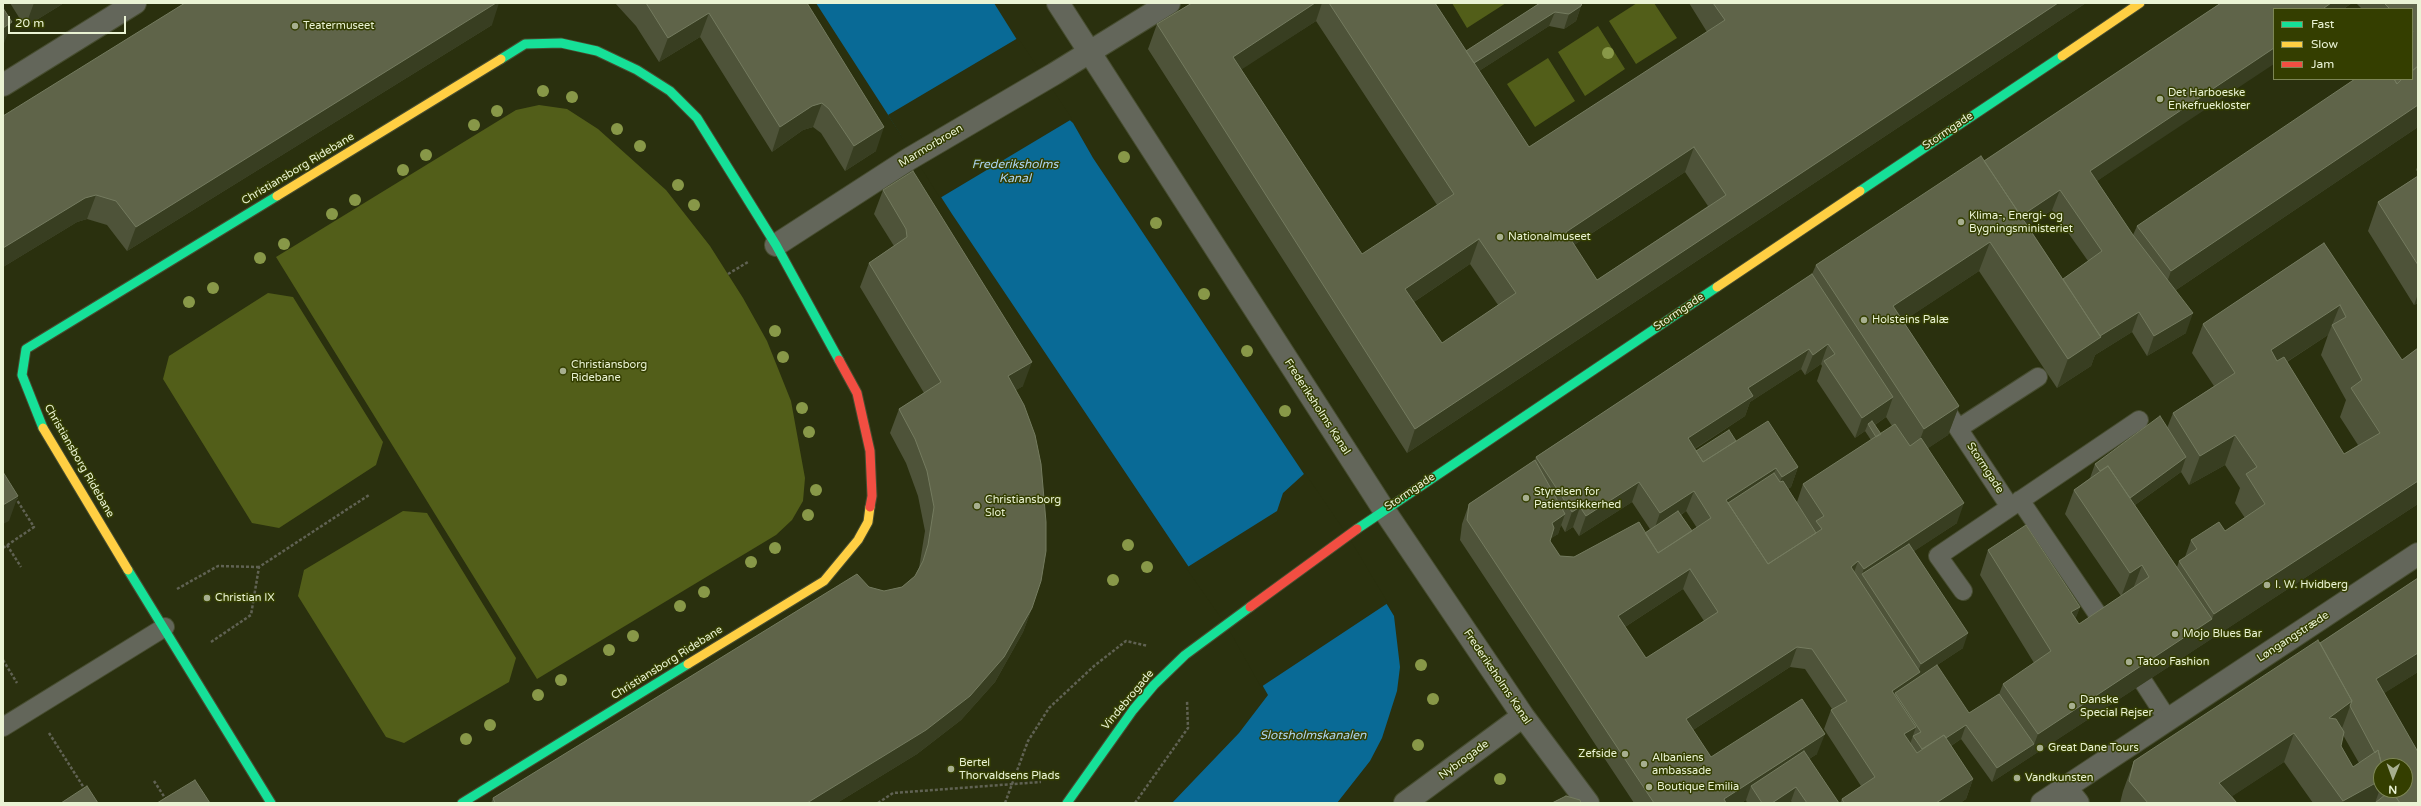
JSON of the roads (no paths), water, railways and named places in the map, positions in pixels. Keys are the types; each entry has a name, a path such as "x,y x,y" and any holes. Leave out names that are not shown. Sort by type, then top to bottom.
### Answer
{"street":[{"path":"3,84 135,3"},
{"name":"Frederiksholms Kanal","path":"1058,3 1384,510 1523,716 1588,803"},
{"name":"Marmorbroen","path":"776,245 909,159 1089,53 1169,3"},
{"name":"Stormgade","path":"1223,627 1384,510 2140,3"},
{"name":"Christiansborg Ridebane","path":"271,803 165,627 148,604 40,422 22,375 26,349 525,44 561,43 597,51 637,70 670,91 697,118 776,245 856,393 870,451 872,496 868,522 858,540 824,581 462,803"},
{"name":"Løngangstræde","path":"2072,795 2168,720 2418,554"},
{"name":"Vindebrogade","path":"1067,803 1133,710 1154,685 1185,655 1223,627"},
{"name":"Nybrogade","path":"1405,803 1523,716"},
{"path":"2042,803 2072,795"}],"lane":[{"path":"1959,428 2038,377"},
{"name":"Stormgade","path":"1933,389 1959,428 2015,504"},
{"path":"1963,591 1938,556 2139,420"},
{"path":"2015,504 2104,625"},
{"path":"3,727 165,627"},
{"path":"2144,683 2168,720"}],"water":[{"name":"Frederiksholms Kanal","path":"816,3 994,3 1064,115 1073,123 1093,158 1346,537 1394,616 1400,667 1397,691 1382,738 1370,761 1337,803 1172,803 1239,733 1268,695 1229,627 952,214"}],"place":[{"name":"Teatermuseet","path":"295,26"},
{"name":"Det Harboeske Enkefruekloster","path":"2160,99"},
{"name":"Klima-, Energi- og Bygningsministeriet","path":"1961,222"},
{"name":"Nationalmuseet","path":"1500,237"},
{"name":"Holsteins Palæ","path":"1864,320"},
{"name":"Christiansborg Ridebane","path":"563,371"},
{"name":"Styrelsen for Patientsikkerhed","path":"1526,498"},
{"name":"Christiansborg Slot","path":"977,506"},
{"name":"I. W. Hvidberg","path":"2267,585"},
{"name":"Christian IX","path":"207,598"},
{"name":"Mojo Blues Bar","path":"2175,634"},
{"name":"Tatoo Fashion","path":"2129,662"},
{"name":"Danske Special Rejser","path":"2072,706"},
{"name":"Great Dane Tours","path":"2040,748"},
{"name":"Zefside","path":"1625,754"},
{"name":"Albaniens ambassade","path":"1644,764"},
{"name":"Bertel Thorvaldsens Plads","path":"951,769"},
{"name":"Vandkunsten","path":"2017,778"},
{"name":"Boutique Emilia","path":"1649,787"}],"water label":[{"name":"Slotsholmskanalen","path":"1313,736"}]}
